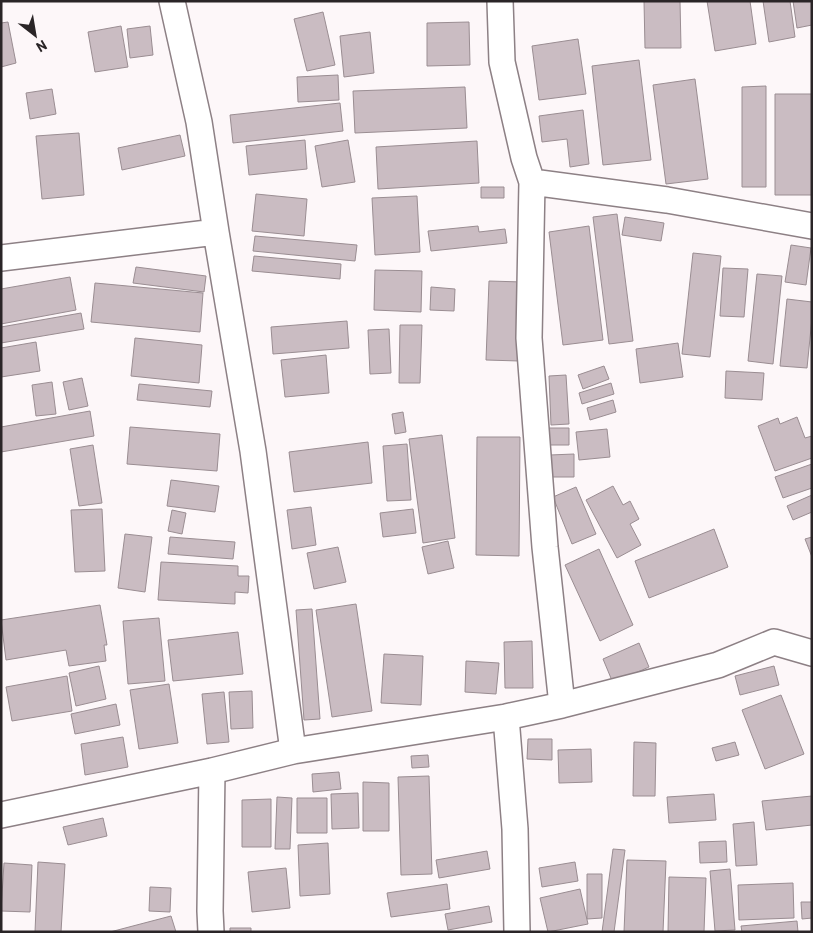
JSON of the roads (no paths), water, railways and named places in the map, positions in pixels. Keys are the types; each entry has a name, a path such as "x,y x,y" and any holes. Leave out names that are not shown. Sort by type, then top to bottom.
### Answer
{"street":[{"path":"172,1 199,122 253,451 293,751"},
{"path":"500,1 502,62 524,158 532,182 529,338 545,547 562,705"},
{"path":"532,182 667,200 812,226"},
{"path":"1,258 216,232"},
{"path":"1,815 212,772 293,751 506,717 562,705 718,665 774,642 812,653"},
{"path":"506,717 515,829 517,932"},
{"path":"211,932 212,772"}]}
